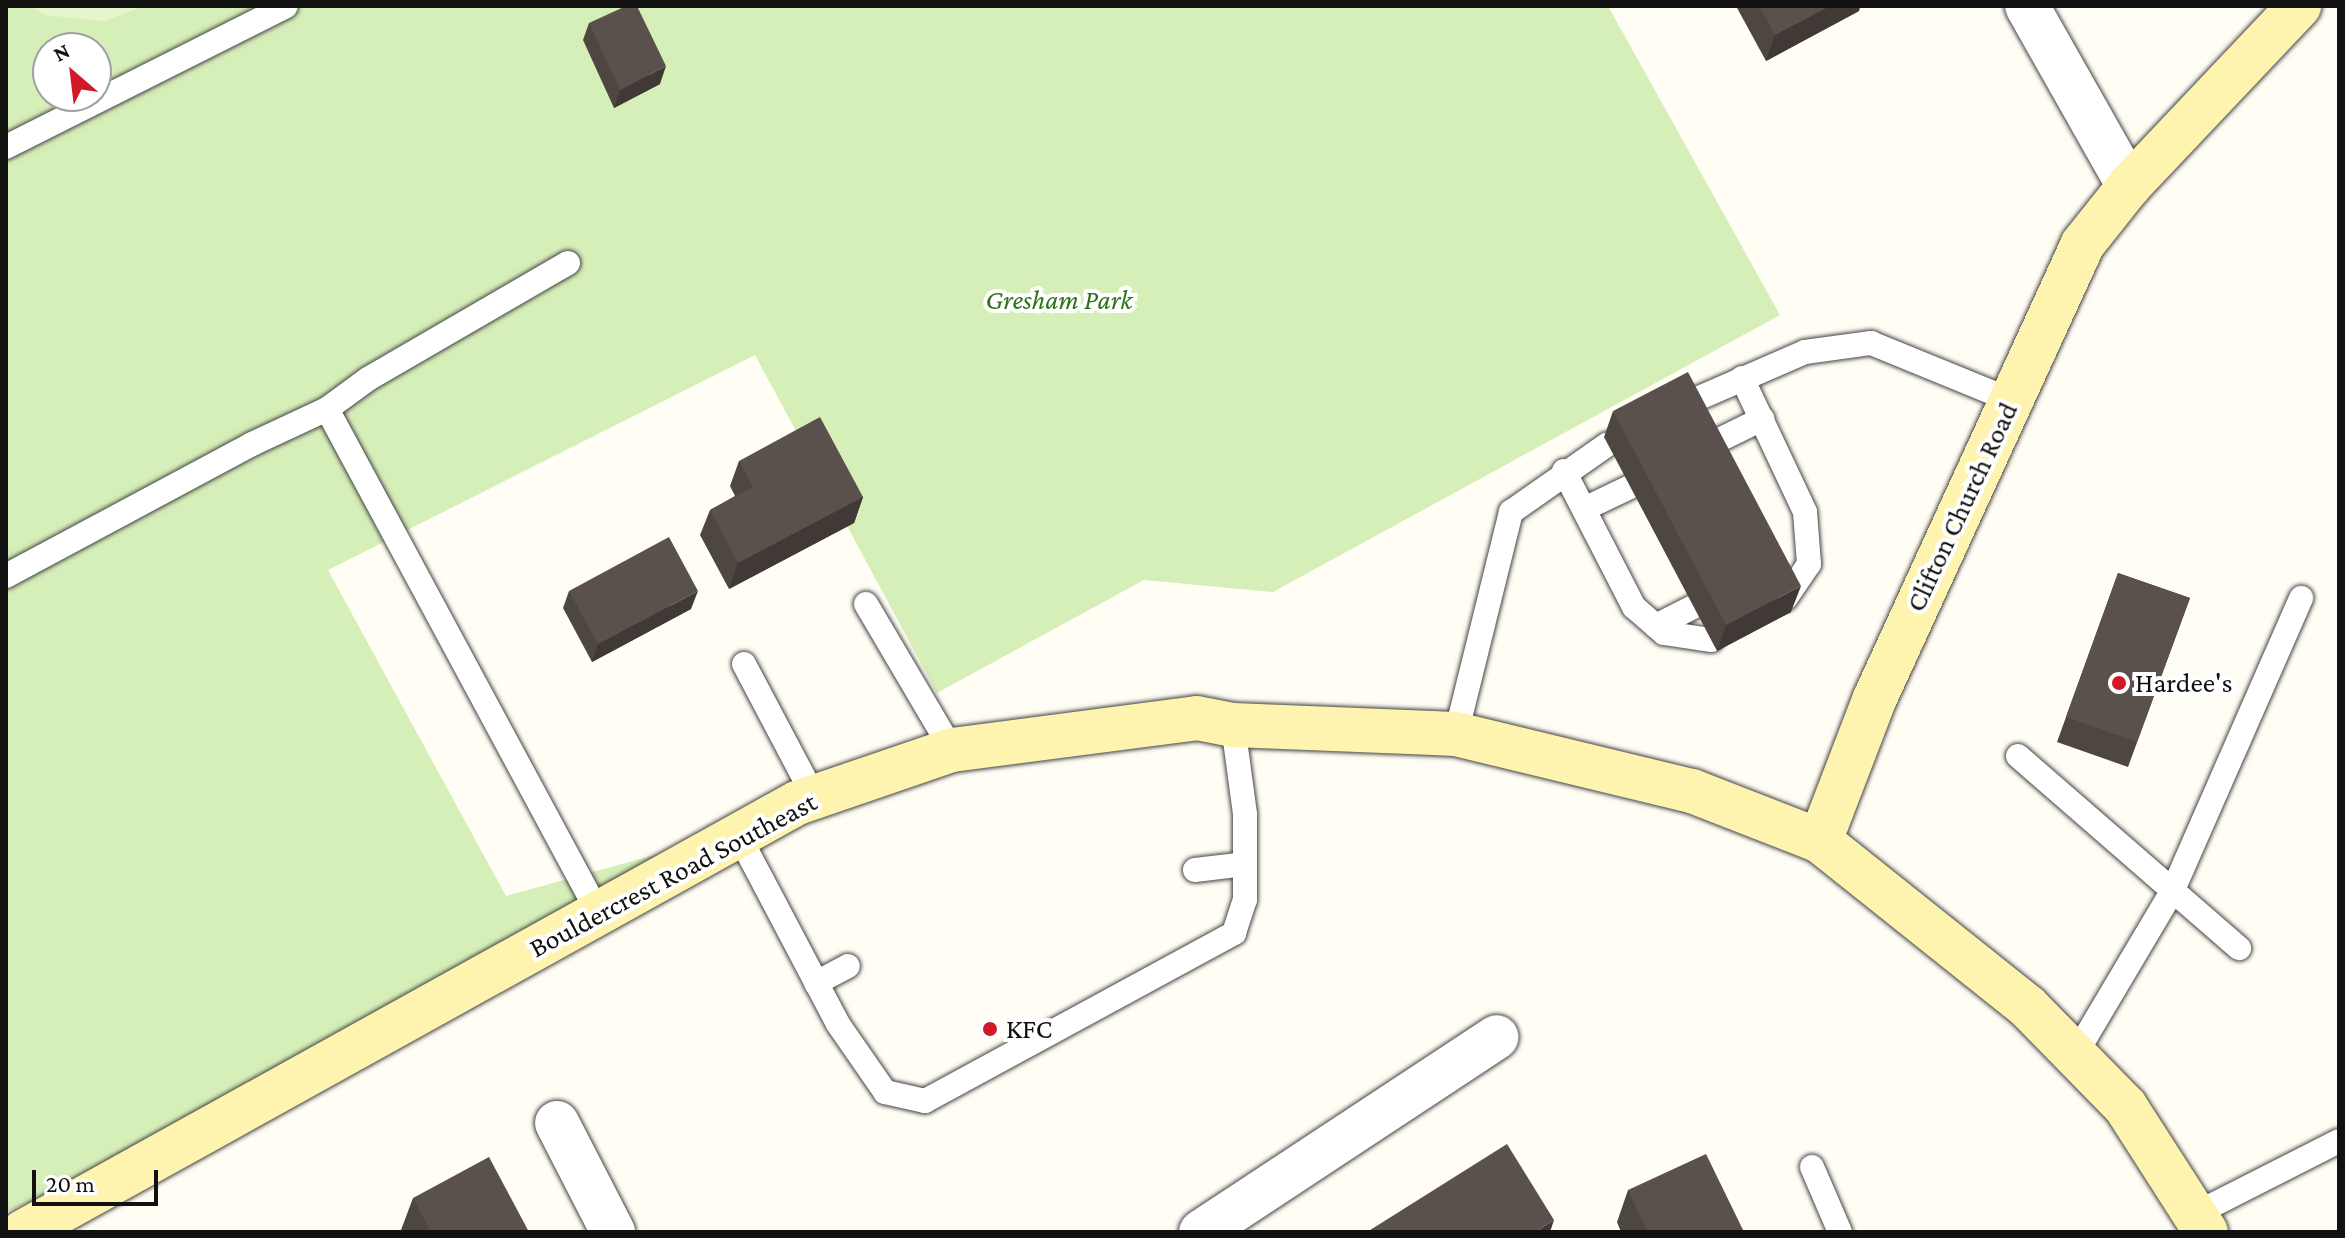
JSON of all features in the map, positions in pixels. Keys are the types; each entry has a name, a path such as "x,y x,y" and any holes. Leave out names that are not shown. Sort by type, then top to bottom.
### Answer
{"street":[{"path":"2027,6 2129,186"},
{"name":"Clifton Church Road","path":"1820,841 1875,698 2082,245 2129,186 2299,6"},
{"name":"Bouldercrest Road Southeast","path":"23,1232 598,912 814,797 952,750 1197,718 1233,725 1456,734 1692,791 1820,841 2028,1007 2125,1106 2201,1222"},
{"path":"1201,1232 1497,1037"},
{"path":"557,1123 613,1232"}],"lane":[{"path":"6,147 286,6"},
{"path":"6,576 252,444 327,409 368,379 568,263"},
{"path":"1683,405 1805,352 1871,343 2011,400"},
{"path":"1742,378 1805,512 1809,564 1785,599"},
{"path":"327,409 598,912"},
{"path":"1705,447 1762,419"},
{"path":"1456,734 1511,512 1564,471 1608,444"},
{"path":"1564,471 1634,607 1664,633 1711,640"},
{"path":"1584,509 1630,487"},
{"path":"1781,559 1808,545"},
{"path":"2075,1055 2173,890 2301,598"},
{"path":"866,604 952,750"},
{"path":"1656,626 1693,607"},
{"path":"744,664 814,797"},
{"path":"739,836 816,983 885,1092 925,1101 1234,933 1245,900 1245,814 1233,725"},
{"path":"2018,756 2239,948"},
{"path":"1195,870 1245,864"},
{"path":"816,983 848,966"},
{"path":"2201,1222 2336,1142"},
{"path":"1812,1167 1840,1232"}],"green space":[{"name":"Gresham Park","path":"6,6 1608,6 1780,315 1273,592 1144,580 937,693 755,355 328,570 506,896 676,849 173,1139 6,1212"},
{"path":"31,6 145,6 104,21 45,15"}],"building":[{"path":"626,6 637,6 666,66 620,90 589,23"},
{"path":"1759,6 1830,6 1775,35"},
{"path":"1688,372 1801,586 1726,625 1613,411"},
{"path":"820,417 863,497 738,563 710,510 753,487 739,461"},
{"path":"669,537 698,591 598,644 569,591"},
{"name":"Hardee's","path":"2118,573 2190,598 2137,742 2066,717"},
{"path":"1507,1144 1554,1220 1535,1232 1367,1232"},
{"path":"1706,1154 1744,1232 1648,1232 1628,1190"},
{"path":"489,1157 529,1232 431,1232 413,1198"}],"place":[{"name":"Hardee's","path":"2119,683"},
{"name":"KFC","path":"990,1029"}]}
